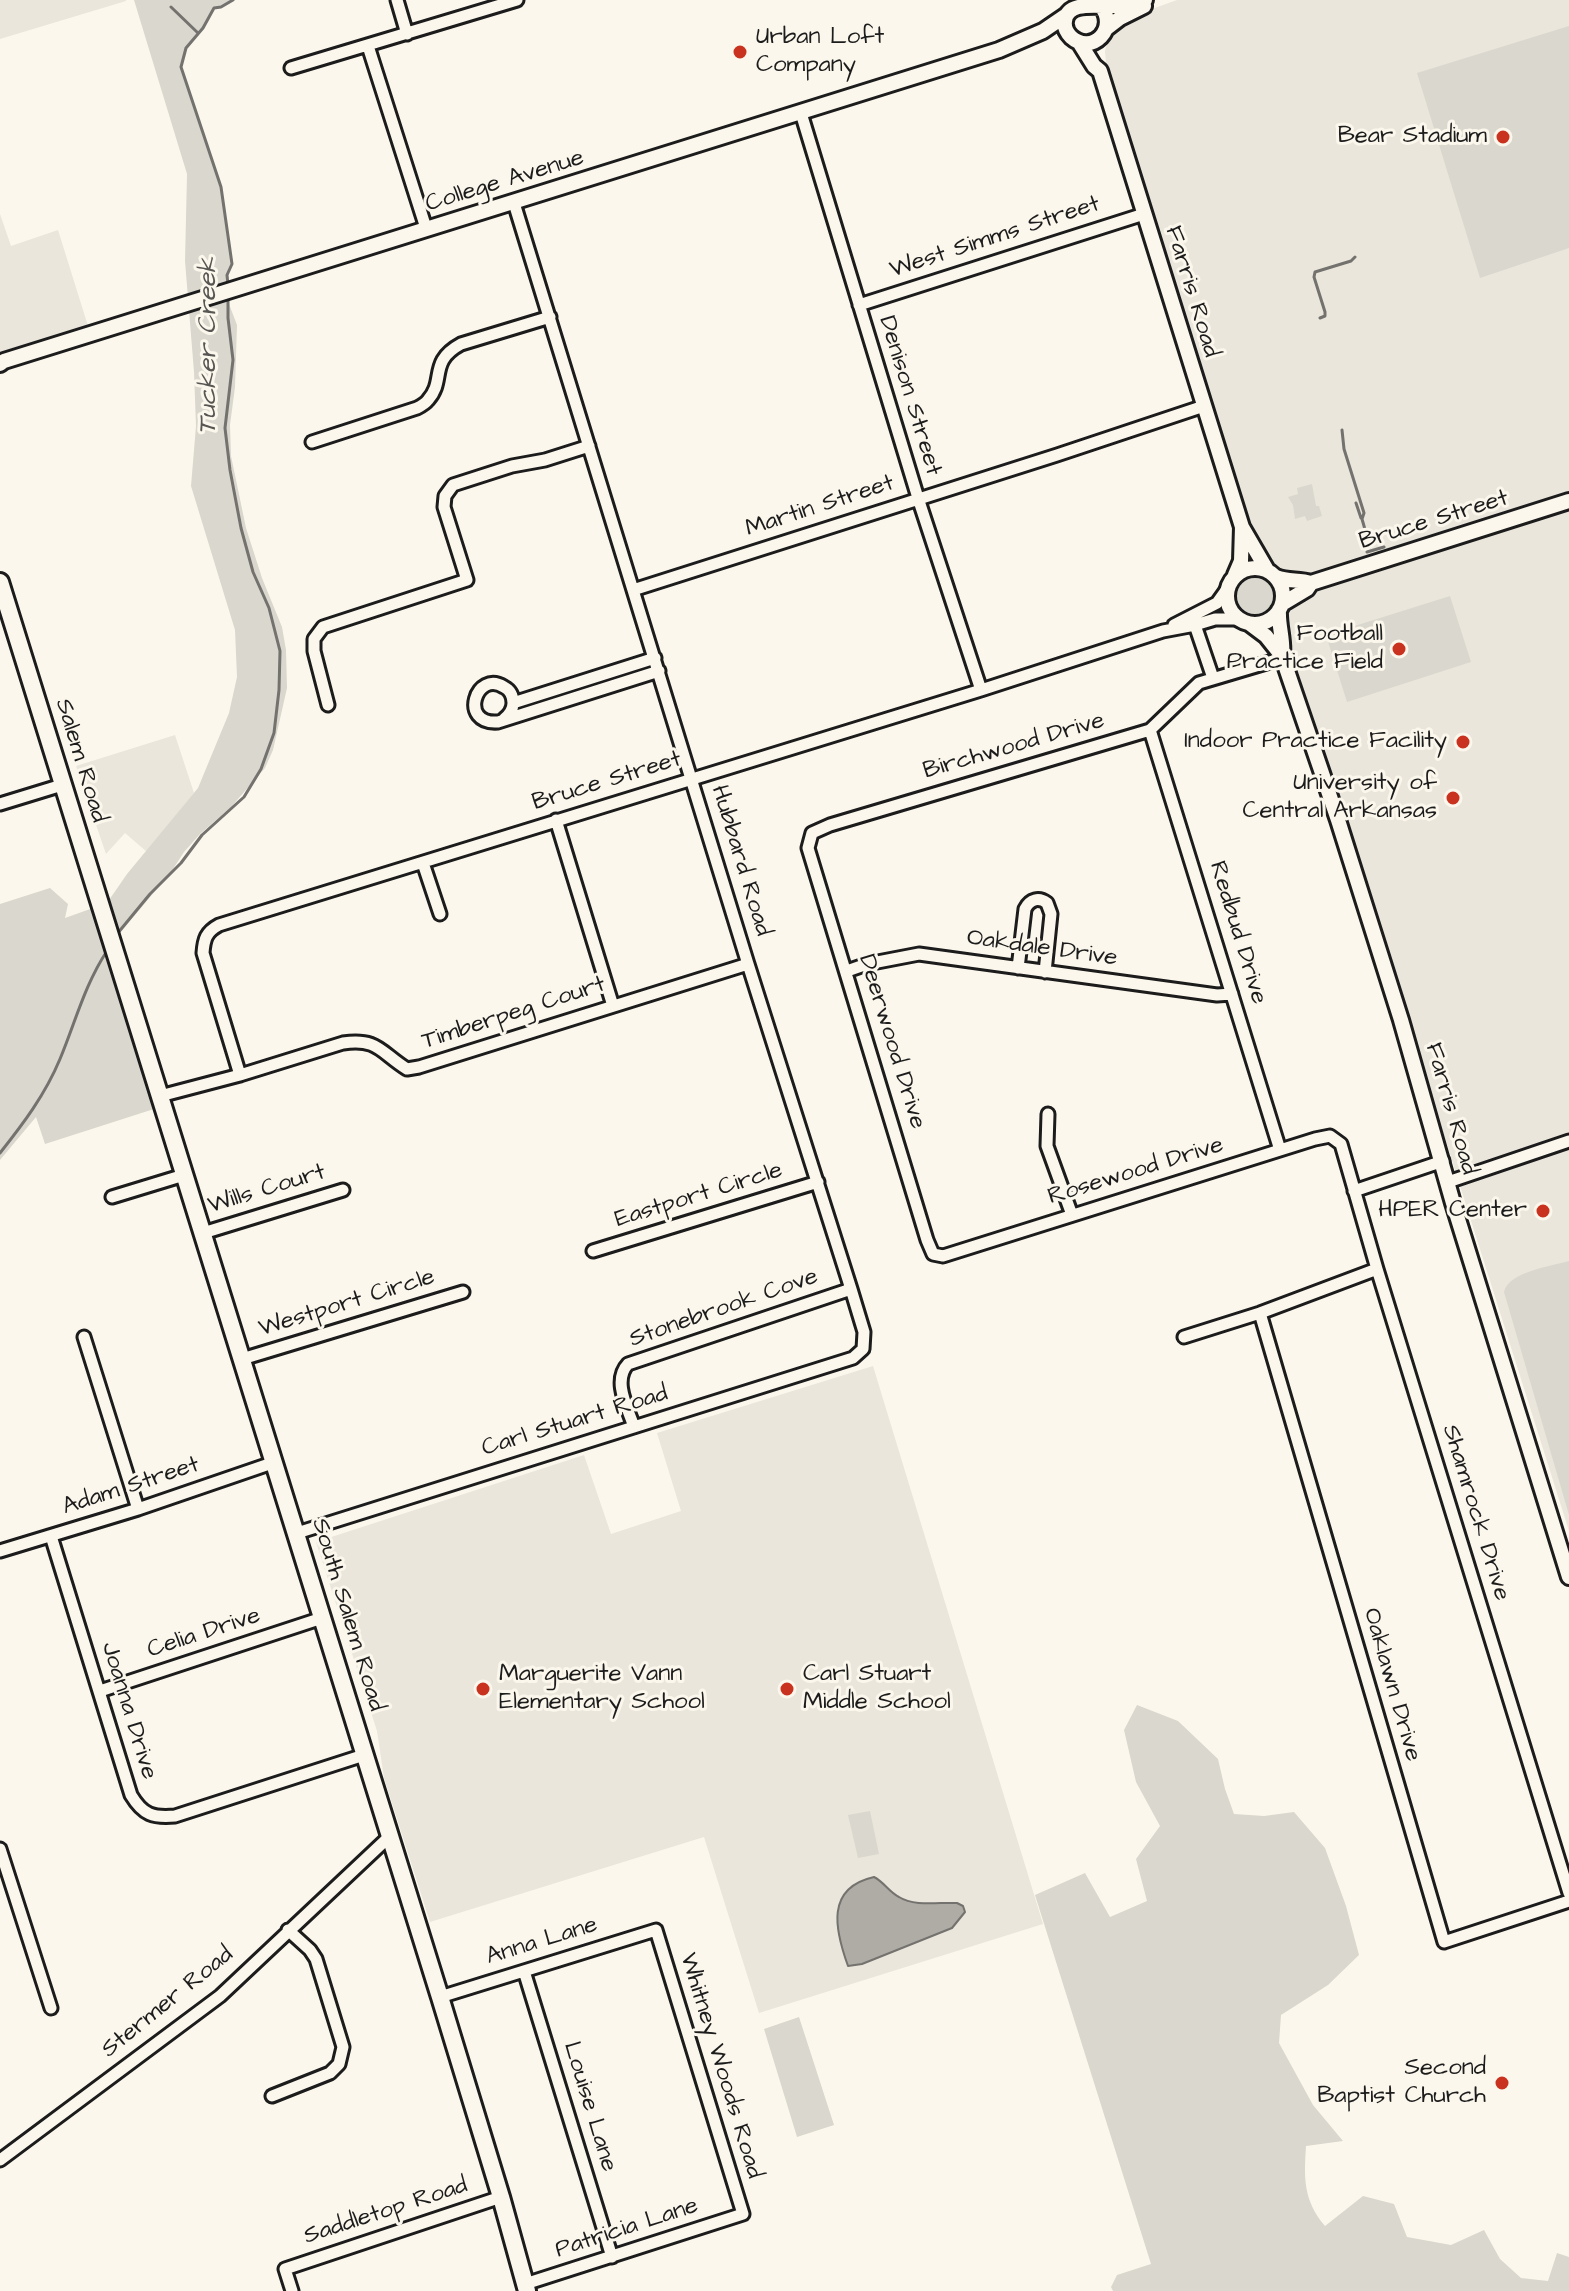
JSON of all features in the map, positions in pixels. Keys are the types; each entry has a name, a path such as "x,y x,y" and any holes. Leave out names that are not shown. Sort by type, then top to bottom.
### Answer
{"main road":[{"name":"Salem Road","path":"0,582 115,954"},
{"name":"South Salem Road","path":"115,954 440,1997 526,2288"}],"street":[{"path":"397,0 407,34"},
{"path":"469,0 473,13"},
{"path":"291,68 517,0"},
{"path":"1083,0 1119,6 1148,0 1142,8 1126,14 1089,43 1075,40 1065,28 1069,7 1083,0"},
{"path":"1095,2 1107,15 1105,32"},
{"name":"College Avenue","path":"1,362 1018,43 1051,27 1069,7"},
{"name":"Farris Road","path":"1105,32 1100,71 1242,527 1271,573"},
{"name":"College Avenue","path":"1018,43 1031,44 1053,37 1075,40"},
{"name":"Farris Road","path":"1075,40 1100,71"},
{"path":"368,46 426,228"},
{"name":"Denison Street","path":"801,113 918,498 981,690"},
{"name":"Hubbard Road","path":"514,203 851,1289 864,1332 863,1349"},
{"name":"West Simms Street","path":"859,305 1144,214"},
{"path":"312,442 417,408 429,400 440,363 448,351 461,344 550,317"},
{"name":"Martin Street","path":"633,590 1204,406"},
{"path":"328,705 314,651 314,639 323,627 467,580 444,507 445,496 453,485 589,446"},
{"name":"Bruce Street","path":"1280,607 1311,583 1569,501"},
{"name":"Farris Road","path":"1235,575 1241,561 1242,527"},
{"path":"1250,568 1271,573 1283,593 1280,607 1266,622 1244,621 1228,606 1227,589 1235,575 1250,568"},
{"name":"Bruce Street","path":"1271,573 1287,581 1304,580 1311,583"},
{"name":"Bruce Street","path":"1163,631 1211,607 1227,589"},
{"name":"Farris Road","path":"1280,607 1283,657 1338,820 1569,1577"},
{"name":"Bruce Street","path":"240,1075 203,953 204,938 219,925 1163,631 1215,619 1244,621"},
{"name":"Farris Road","path":"1244,621 1266,636 1283,657"},
{"path":"1195,625 1213,678"},
{"name":"Birchwood Drive","path":"812,833 830,825 1150,730 1199,683 1283,657"},
{"path":"513,703 655,658"},
{"path":"504,719 513,703 509,691 499,684 487,685 477,693 474,705 479,717 491,722 504,719 659,671"},
{"name":"Redbud Drive","path":"1150,730 1280,1150"},
{"path":"0,804 62,785"},
{"path":"556,820 613,1006"},
{"name":"Deerwood Drive","path":"812,833 808,848 927,1240 933,1254 943,1256"},
{"path":"423,863 440,914"},
{"path":"1018,968 1025,909 1038,899 1047,903 1051,914 1045,972"},
{"name":"Oakdale Drive","path":"847,971 919,954 1217,995 1232,994"},
{"name":"Timberpeg Court","path":"160,1096 359,1041 374,1044 407,1069 419,1067 748,964"},
{"path":"1048,1114 1047,1146 1072,1215"},
{"name":"Rosewood Drive","path":"943,1256 1315,1139 1330,1136 1341,1144"},
{"path":"1448,1182 1569,1141"},
{"name":"Shamrock Drive","path":"1341,1144 1569,1893"},
{"path":"1354,1191 1443,1161"},
{"path":"112,1197 184,1175"},
{"name":"Eastport Circle","path":"593,1251 818,1182"},
{"name":"Wills Court","path":"203,1233 343,1190"},
{"path":"1184,1337 1260,1313 1377,1269"},
{"name":"Stonebrook Cove","path":"634,1427 621,1383 623,1369 628,1364 851,1289"},
{"name":"Westport Circle","path":"242,1359 463,1292"},
{"name":"Oaklawn Drive","path":"1260,1313 1444,1942 1569,1901"},
{"path":"84,1337 138,1509"},
{"name":"Carl Stuart Road","path":"297,1533 853,1358 863,1349"},
{"name":"Adam Street","path":"1,1548 138,1509 275,1462"},
{"name":"Joanna Drive","path":"51,1536 131,1795 145,1812 158,1818 175,1816 364,1755"},
{"name":"Celia Drive","path":"100,1691 322,1618"},
{"name":"Stermer Road","path":"0,2160 220,1996 390,1836"},
{"path":"0,1849 2,1865 51,2008"},
{"path":"272,2096 330,2073 339,2064 343,2047 316,1959 288,1930"},
{"name":"Anna Lane","path":"440,1997 656,1930"},
{"name":"Whitney Woods Road","path":"656,1930 743,2214"},
{"name":"Louise Lane","path":"524,1971 612,2257"},
{"name":"Saddletop Road","path":"292,2291 285,2269 501,2197"},
{"name":"Patricia Lane","path":"526,2288 743,2214"}],"shaded area":[{"path":"0,0 126,0 126,1 0,39"},
{"path":"134,0 233,0 214,8 203,28 186,48 181,67 221,187 232,264 227,275 229,304 237,325 230,425 231,456 246,528 282,627 287,688 273,750 265,768 231,807 184,852 104,952 154,1109 45,1144 36,1117 0,1160 0,904 50,888 68,904 65,918 107,903 198,788 229,713 237,677 235,630 191,486 196,426 185,261 187,174"},
{"name":"University of Central Arkansas","path":"1177,0 1569,0 1569,1531 1106,64 1109,36 1124,19"},
{"name":"Bear Stadium","path":"1569,26 1569,248 1480,278 1417,73"},
{"path":"0,214 11,246 58,230 88,326 0,352"},
{"path":"1312,484 1316,506 1319,506 1322,516 1307,521 1305,516 1295,519 1288,497 1298,494 1297,488"},
{"path":"1255,578 1267,584 1273,596 1267,608 1255,614 1243,608 1237,596 1243,584"},
{"name":"Football Practice Field","path":"1450,596 1471,662 1347,702 1326,635"},
{"path":"175,735 194,793 147,852 125,833 106,854 76,766"},
{"path":"1569,1261 1569,1515 1504,1292 1513,1279"},
{"name":"Carl Stuart Middle School","path":"873,1366 1043,1924 759,2013 704,1837 430,1922 384,1778 377,1731 316,1542 584,1455 611,1534 681,1511 657,1433"},
{"path":"1137,1705 1178,1721 1218,1759 1234,1814 1264,1816 1294,1812 1325,1848 1346,1906 1359,1955 1328,1985 1281,2015 1279,2043 1313,2105 1343,2141 1306,2146 1306,2188 1312,2207 1325,2226 1363,2196 1394,2204 1407,2237 1451,2245 1484,2230 1500,2259 1521,2278 1548,2281 1557,2253 1569,2257 1569,2291 1113,2291 1111,2287 1117,2275 1151,2264 1035,1895 1085,1873 1110,1917 1147,1901 1136,1859 1160,1826 1136,1782 1124,1730"},
{"path":"870,1811 879,1854 858,1858 848,1815"},
{"path":"874,1877 905,1900 957,1903 963,1906 965,1912 952,1928 862,1964 848,1966 838,1925 841,1901 847,1890"},
{"path":"799,2017 834,2125 797,2137 764,2029"}],"waterway":[{"name":"Tucker Creek","path":"228,285 227,275 232,264 221,187 181,67 186,48 203,28 214,8 233,0"},
{"path":"171,7 198,33"},
{"path":"1320,318 1325,316 1325,312 1315,272 1355,257"},
{"name":"Tucker Creek","path":"117,934 202,835 244,797 261,769 274,733 280,651 269,608 253,572 241,528 225,428 233,360 228,296"},
{"path":"1342,430 1344,449 1364,513 1362,519 1370,547"},
{"path":"1356,503 1361,518"},
{"path":"1367,552 1384,547"},
{"name":"Tucker Creek","path":"0,1153 48,1085 86,990 107,951"}],"place":[{"name":"Urban Loft Company","path":"740,52"},
{"name":"Bear Stadium","path":"1503,137"},
{"name":"Football Practice Field","path":"1399,649"},
{"name":"Indoor Practice Facility","path":"1463,742"},
{"name":"University of Central Arkansas","path":"1453,798"},
{"name":"HPER Center","path":"1543,1211"},
{"name":"Marguerite Vann Elementary School","path":"483,1689"},
{"name":"Carl Stuart Middle School","path":"787,1689"},
{"name":"Second Baptist Church","path":"1502,2083"}]}
